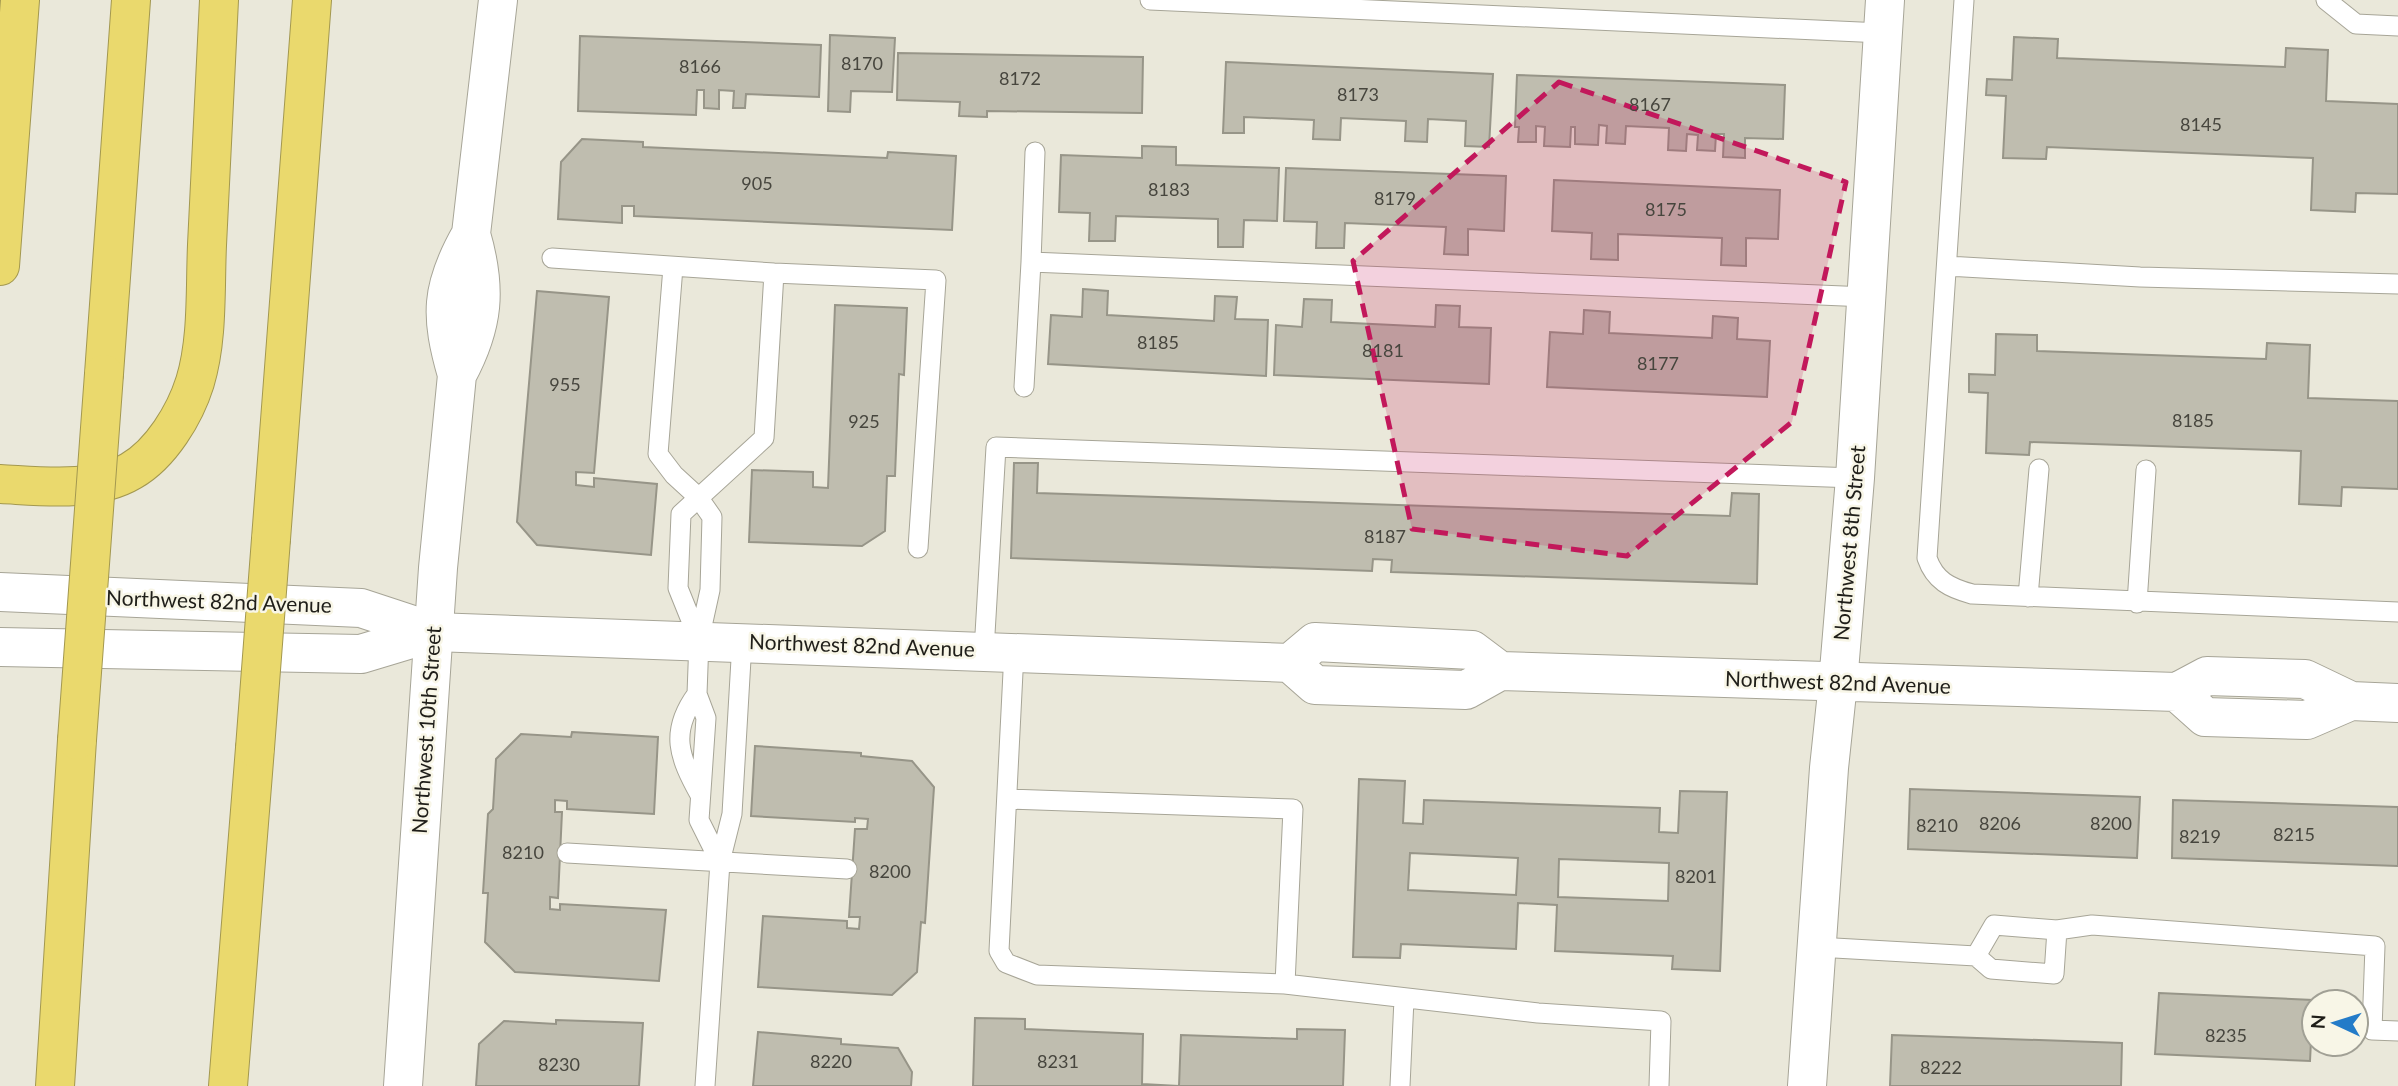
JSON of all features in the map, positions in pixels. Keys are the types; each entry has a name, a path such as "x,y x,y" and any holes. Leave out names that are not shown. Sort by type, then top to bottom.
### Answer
{"highway":[{"path":"0,266 20,0"},
{"path":"55,1086 77,740 131,0"},
{"path":"0,484 92,484 128,473 144,463 168,434 188,401 203,342 219,0"},
{"path":"228,1086 312,0"}],"street":[{"name":"Northwest 10th Street","path":"403,1086 434,632 457,375 448,344 443,304 450,275 471,234 498,0"},
{"name":"Northwest 8th Street","path":"1807,1086 1855,478 1883,17"},
{"name":"Northwest 82nd Avenue","path":"0,592 361,608 434,632 1290,663 1315,642 1472,650 1500,671 2176,692 2207,676 2305,679 2351,701 2398,703"},
{"name":"Northwest 82nd Avenue","path":"0,646 362,654 434,632"}],"lane":[{"path":"1150,0 1883,17"},
{"path":"1964,0 1927,558 1931,571 1954,589 1972,594 2398,612"},
{"path":"2326,0 2357,24 2398,26"},
{"path":"1024,387 1035,152"},
{"path":"552,258 774,273 936,280 918,548"},
{"path":"1031,262 1867,297"},
{"path":"1947,266 2140,277 2398,284"},
{"path":"673,267 658,454 698,497 712,517 710,590 698,640 697,694 706,718 699,820 720,862"},
{"path":"698,640 678,588 681,514 764,438 774,273"},
{"path":"1659,1086 1661,1021 1538,1013 1285,984 1037,975 1006,963 999,951 1010,747 999,651 996,447 1855,478"},
{"path":"2028,597 2039,469"},
{"path":"2137,603 2146,470"},
{"path":"705,1086 720,862 732,814 742,642"},
{"path":"697,694 682,714 681,759 700,797"},
{"path":"702,773 734,776"},
{"path":"1007,799 1293,809 1285,984"},
{"path":"567,853 847,869"},
{"path":"1976,956 1994,926 2057,930 2092,925 2375,946 2371,1030 2398,1031"},
{"path":"1817,947 1976,956 1991,969 2054,974 2057,930"},
{"path":"1400,1086 1404,999"}],"highlighted area":[{"path":"1559,82 1846,182 1792,422 1627,556 1412,529 1353,261"}],"building":[{"path":"830,35 895,38 892,92 851,91 850,112 828,111"},
{"path":"580,36 821,45 819,97 746,94 745,108 733,108 734,91 719,90 719,109 704,108 704,90 697,90 696,115 578,111"},
{"path":"2014,37 2058,39 2057,58 2285,67 2286,48 2328,50 2326,101 2398,104 2398,194 2356,193 2355,212 2311,210 2313,158 2047,147 2046,159 2003,158 2006,96 1986,95 1987,79 2012,80"},
{"path":"898,53 1143,57 1142,113 987,111 987,117 959,116 960,102 897,100"},
{"path":"1226,62 1493,74 1489,147 1465,146 1466,121 1428,119 1427,142 1405,141 1406,121 1341,118 1340,140 1313,139 1314,120 1244,117 1244,133 1223,133"},
{"path":"1517,75 1785,85 1783,139 1745,138 1745,158 1723,157 1724,134 1716,134 1715,151 1697,150 1698,135 1687,134 1686,151 1668,150 1669,128 1626,126 1625,144 1606,143 1607,126 1599,125 1598,145 1575,144 1575,127 1571,127 1570,147 1544,146 1545,127 1536,126 1536,142 1518,142 1519,127 1515,127"},
{"path":"582,139 643,142 643,147 887,158 888,152 956,156 952,230 634,216 634,206 622,206 622,223 558,219 561,162"},
{"path":"1142,146 1176,147 1176,165 1279,168 1277,221 1244,220 1243,247 1218,247 1218,219 1116,216 1115,241 1089,241 1090,213 1059,212 1061,155 1142,158"},
{"path":"1286,168 1506,176 1504,231 1468,229 1468,255 1444,254 1446,227 1345,223 1344,248 1316,248 1317,222 1284,221"},
{"path":"1554,180 1780,190 1778,239 1746,238 1746,266 1721,265 1722,238 1618,234 1618,260 1591,259 1592,233 1552,231"},
{"path":"1083,289 1108,291 1107,315 1214,321 1215,296 1237,297 1235,319 1268,320 1266,376 1048,364 1051,315 1082,317"},
{"path":"537,291 609,297 594,473 576,472 576,485 594,487 594,478 657,484 651,555 537,545 517,522"},
{"path":"1304,299 1332,300 1331,322 1435,327 1436,305 1460,306 1459,327 1491,328 1489,384 1274,375 1276,325 1302,327"},
{"path":"835,305 907,308 904,375 899,374 895,476 887,476 885,531 862,546 749,542 752,470 813,472 813,487 828,488"},
{"path":"1584,310 1610,312 1609,333 1712,338 1713,316 1738,318 1737,339 1770,341 1767,397 1547,387 1550,332 1583,334"},
{"path":"1996,334 2037,335 2037,351 2266,359 2267,343 2310,345 2308,398 2398,401 2398,489 2342,487 2341,506 2299,504 2301,451 2030,442 2029,455 1986,453 1988,393 1969,392 1969,374 1995,375"},
{"path":"1014,463 1038,463 1037,493 1730,516 1732,493 1759,494 1757,584 1391,572 1392,560 1373,559 1372,571 1011,558"},
{"path":"572,732 658,737 654,814 567,809 567,801 555,800 555,812 562,812 558,898 550,897 550,909 560,910 560,904 666,910 659,981 515,972 485,942 488,893 483,893 488,814 493,809 496,759 521,734 571,737"},
{"path":"755,746 861,753 861,756 912,761 934,787 925,923 921,922 917,972 892,995 758,987 763,916 847,921 847,928 859,929 860,917 849,917 855,829 867,829 868,819 855,818 855,822 751,816"},
{"path":"1359,779 1405,781 1403,823 1423,824 1424,800 1660,808 1659,832 1678,833 1680,791 1727,792 1720,971 1672,969 1673,956 1555,951 1557,905 1518,903 1516,949 1401,944 1400,958 1353,957","holes":["1410,853 1518,858 1516,895 1408,890","1559,859 1669,863 1668,901 1558,897"]},
{"path":"1910,789 2140,797 2137,858 1908,849"},
{"path":"2173,800 2398,807 2398,866 2172,858"},
{"path":"2159,993 2300,999 2300,1058 2310,1058 2310,1061 2155,1054"},
{"path":"975,1018 1025,1019 1025,1029 1143,1034 1142,1084 1179,1086 973,1086"},
{"path":"556,1020 643,1023 639,1086 476,1086 479,1044 504,1021 556,1024"},
{"path":"1297,1029 1345,1030 1343,1086 1179,1086 1181,1035 1297,1039"},
{"path":"758,1032 841,1039 841,1044 898,1048 912,1072 911,1086 753,1086"},
{"path":"1892,1035 2122,1043 2121,1086 1890,1086"}]}
